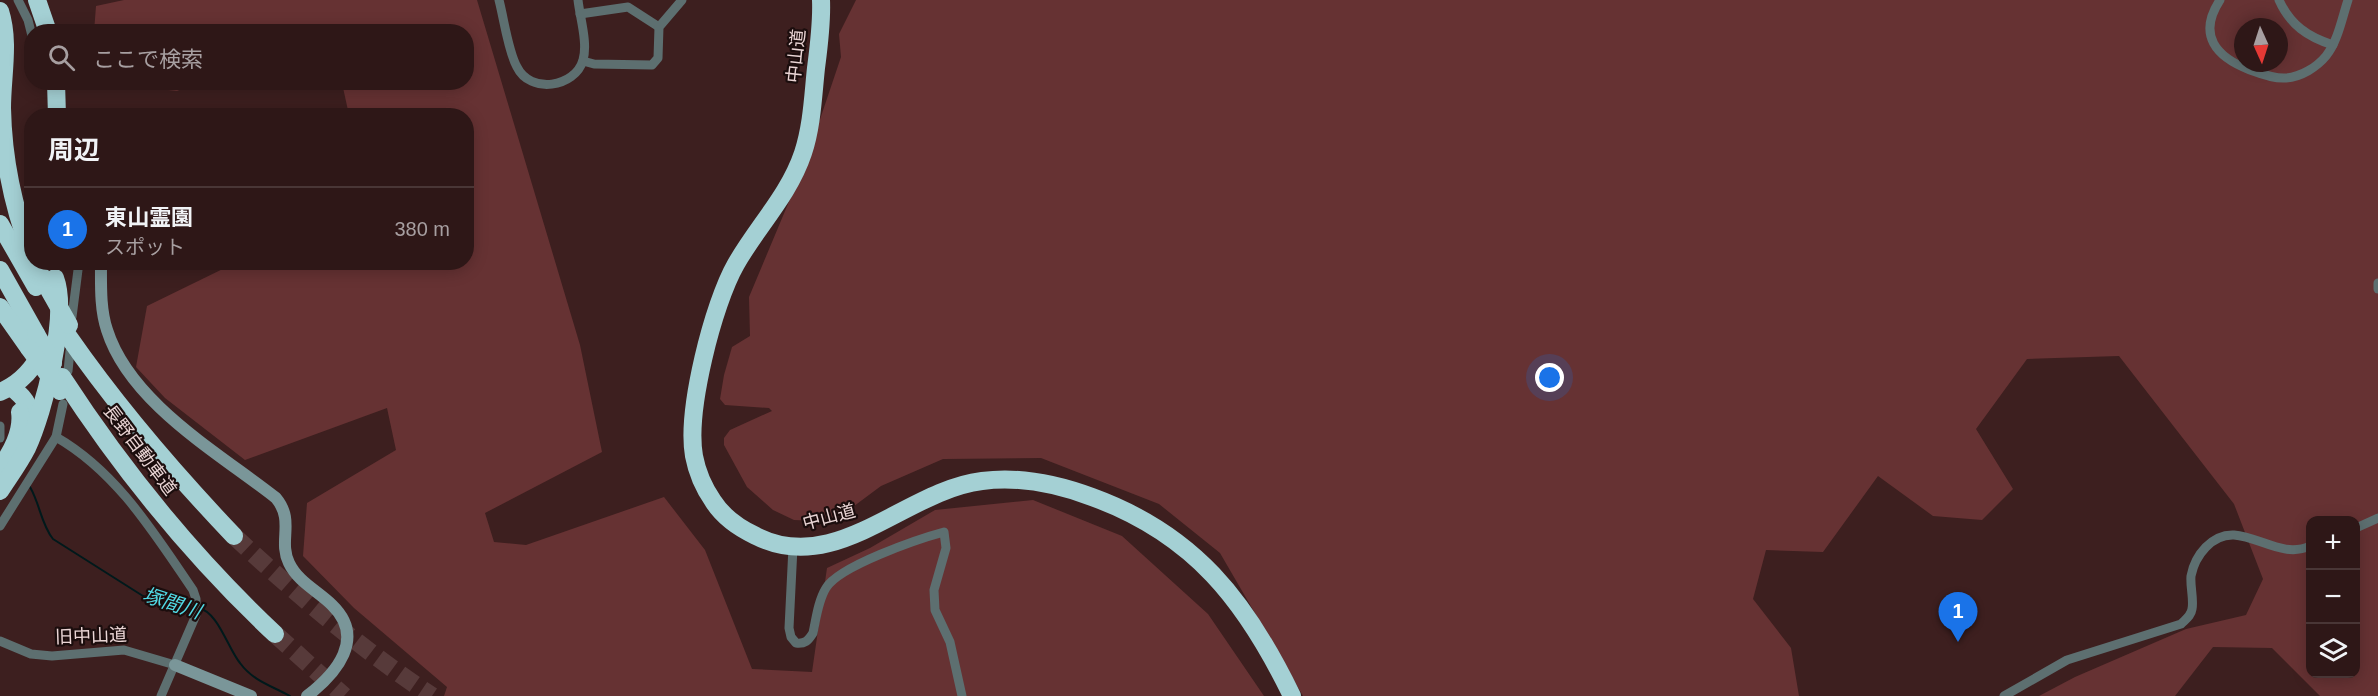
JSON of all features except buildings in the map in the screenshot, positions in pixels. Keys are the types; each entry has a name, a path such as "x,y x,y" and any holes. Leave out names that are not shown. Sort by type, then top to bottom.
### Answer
{"highway":[{"path":"37,0 45,24"},
{"name":"中山道","path":"821,0 812,106 803,153 785,190 739,259 721,294 710,333 692,426 694,456 716,505 740,528 762,539 794,547 843,539 871,527 916,502 980,481 1029,481 1079,492 1133,514 1156,528 1210,570 1243,609 1258,631 1292,696"},
{"path":"0,11 5,38 2,101 5,160 14,202 24,226"},
{"path":"56,90 57,108"},
{"name":"長野自動車道","path":"0,224 24,250"},
{"path":"0,270 32,341"},
{"path":"5,390 34,367 48,342 42,270"},
{"path":"8,467 26,449 47,388 59,290 42,270"},
{"name":"長野自動車道","path":"42,270 70,332 127,417 198,499 234,536"},
{"path":"0,307 32,341"},
{"name":"長野自動車道","path":"32,341 105,450 207,566 275,634"},
{"path":"0,490 31,417 27,402 22,395 5,390"}],"street":[{"path":"18,0 29,24"},
{"path":"499,0 516,67 525,78 536,84 548,85 563,82 583,61 584,48 578,0"},
{"path":"583,61 594,64 652,64 658,58 659,27 682,0"},
{"path":"2220,0 2210,25 2212,42 2220,53 2243,67 2276,78 2300,75 2316,66 2333,45 2348,0"},
{"path":"2279,0 2291,21 2304,33 2333,45"},
{"path":"580,14 628,8 659,27"},
{"path":"0,526 56,437 78,270"},
{"path":"101,270 102,309 106,329 121,363 152,399 193,436 276,498 283,506 286,515 285,550 292,569 302,581 330,603 345,621 348,642 345,654 336,668 307,696"},
{"path":"2378,284 2378,289"},
{"path":"0,426 0,438"},
{"path":"56,437 81,453 103,472 139,511 193,590 196,604 195,615 161,696"},
{"path":"2360,526 2378,518"},
{"path":"794,547 789,628 791,637 796,643 802,644 809,640 813,633 826,587 837,577 905,544 944,532 946,548 934,591 935,610 950,642 962,696"},
{"path":"2004,696 2067,660 2181,624 2189,617 2192,609 2191,578 2199,556 2211,542 2225,535 2240,536 2293,551 2306,547"},
{"name":"旧中山道","path":"0,641 31,654 52,656 124,650 175,665 251,696"}],"shaded area":[{"path":"124,0 477,0 580,345 602,452 485,513 494,542 526,545 664,497 705,550 752,669 812,672 827,568 870,548 935,510 1033,500 1122,536 1208,614 1264,696 444,696 447,687 354,608 303,556 307,503 396,450 387,408 245,460 165,398 136,367 147,306 221,270 474,270 474,108 347,108 344,90 474,90 474,24 95,24 96,6"},
{"path":"856,0 2378,0 2378,696 2320,696 2272,648 2213,647 2175,696 2039,696 2075,677 2186,629 2246,615 2263,579 2234,504 2119,356 2027,359 1976,429 2013,489 1982,520 1933,516 1878,476 1823,552 1766,550 1753,599 1791,648 1799,696 1303,696 1220,553 1159,504 1041,458 943,459 881,486 842,515 817,521 794,520 773,510 747,487 724,445 724,438 730,430 772,411 769,408 725,405 720,399 732,347 750,336 749,297 806,161 841,57 839,34"}],"waterway":[{"name":"塚間川","path":"30,487 53,539 143,596 168,604 193,607"},
{"name":"塚間川","path":"198,608 205,611 217,623 245,669 257,679 290,696"}],"tunnel":[{"path":"234,536 330,620 432,696"},
{"path":"275,634 344,696"}],"place":[{"name":"東山霊園","path":"1958,642"}]}
